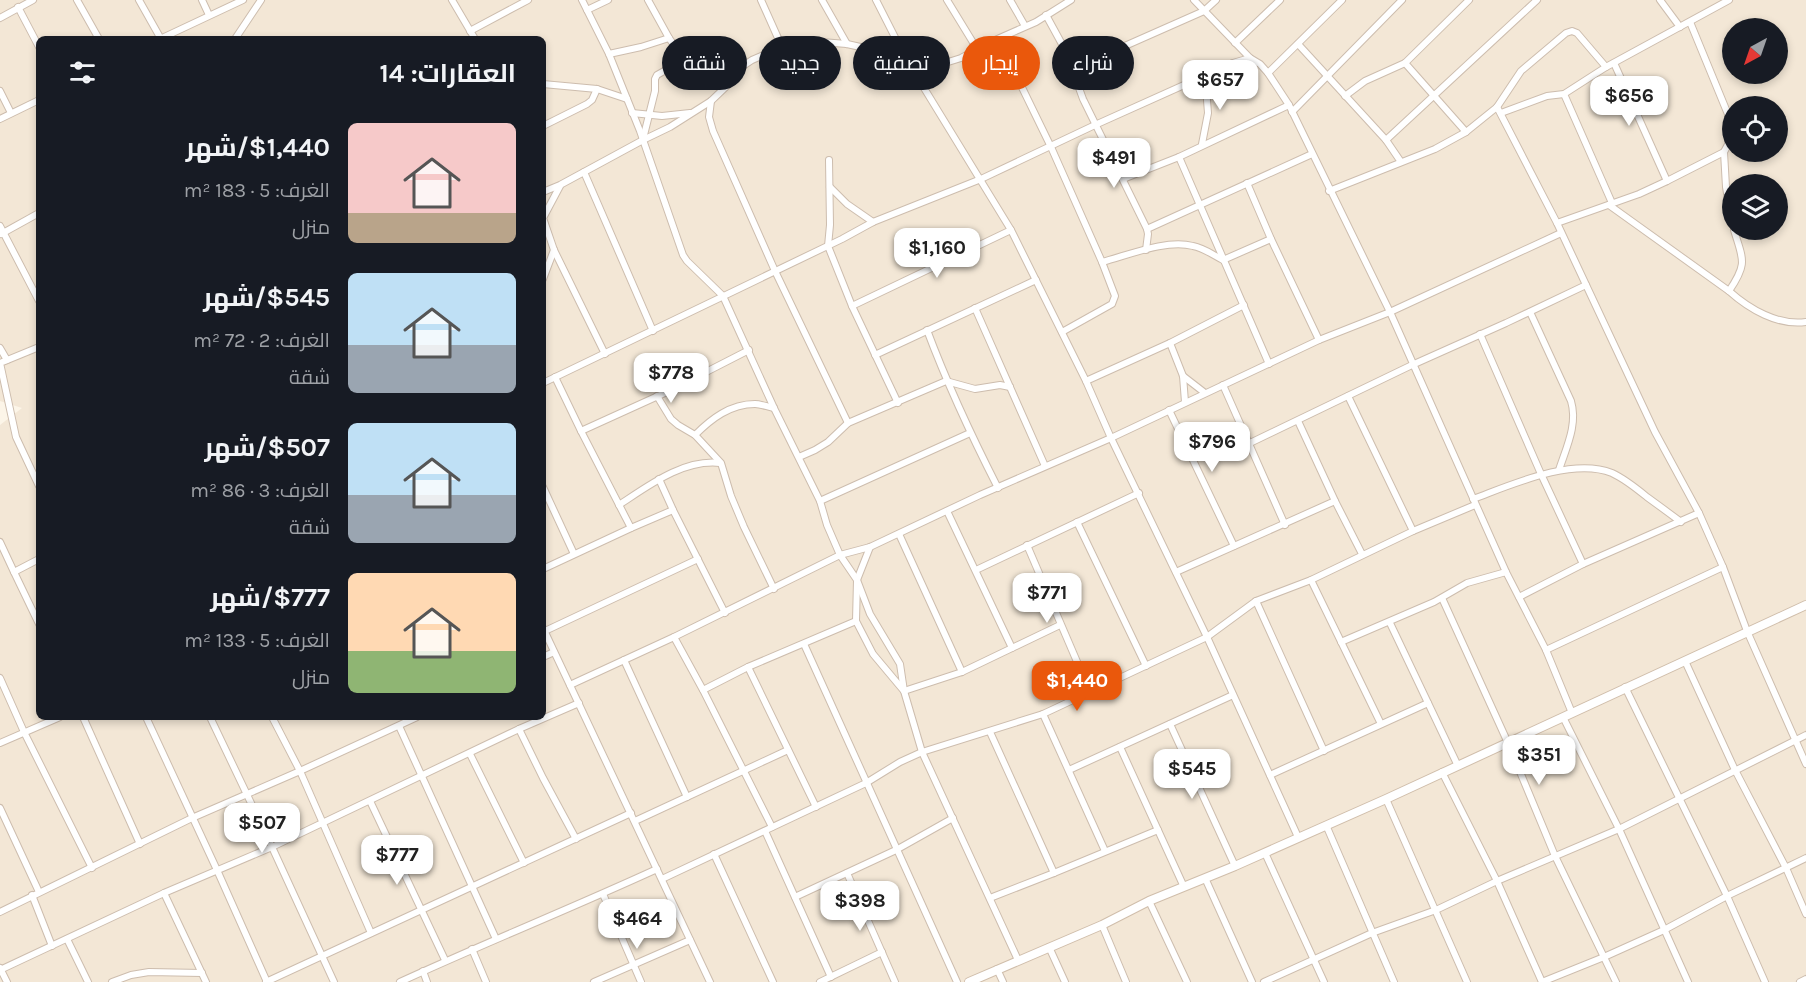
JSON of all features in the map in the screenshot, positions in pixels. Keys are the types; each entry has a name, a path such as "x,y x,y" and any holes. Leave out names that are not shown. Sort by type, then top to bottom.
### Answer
{"street":[{"path":"0,18 33,0"},
{"path":"77,0 97,36"},
{"path":"139,0 159,36"},
{"path":"202,0 209,15"},
{"path":"167,36 243,0"},
{"path":"238,36 261,0"},
{"path":"452,0 472,36"},
{"path":"470,31 528,0"},
{"path":"582,0 609,54 627,99 683,255 723,296 774,408 820,501 840,555 856,580 870,615 900,664 904,691 922,752 1018,960"},
{"path":"587,10 608,0"},
{"path":"648,0 668,36"},
{"path":"761,0 777,36"},
{"path":"822,0 847,44"},
{"path":"876,0 894,36"},
{"path":"947,0 969,36"},
{"path":"1010,0 1025,26"},
{"path":"1004,36 1047,15 1071,0"},
{"path":"1194,0 1250,58 1260,64 1290,108 1390,312 1506,572 1546,650 1572,713"},
{"path":"1134,42 1204,11 1216,0"},
{"path":"1235,43 1280,0"},
{"path":"1268,73 1342,0"},
{"path":"1123,179 1290,108 1327,77 1402,0"},
{"path":"1345,96 1365,81 1405,63 1469,0"},
{"path":"1386,140 1537,0"},
{"path":"1660,0 1680,27"},
{"path":"1329,191 1435,149 1499,110 1547,96 1564,94 1606,67 1727,1"},
{"path":"18,7 36,41"},
{"path":"1047,15 1058,36"},
{"path":"1690,22 1722,100"},
{"path":"1499,110 1521,71 1566,33 1572,31 1577,33 1606,67"},
{"path":"609,54 662,40"},
{"path":"841,44 853,45"},
{"path":"1298,44 1386,140 1401,162"},
{"path":"546,191 670,127 711,101 735,78 743,66 759,58"},
{"path":"546,382 828,246 873,222 981,179 1205,75 1250,58"},
{"path":"1405,63 1466,132"},
{"path":"1614,63 1667,181"},
{"path":"643,140 655,91 655,79 662,72"},
{"path":"1202,144 1208,113 1205,75"},
{"path":"546,84 597,89 627,99"},
{"path":"546,124 587,104 592,100 597,89"},
{"path":"926,90 1011,230 1062,332 1207,637 1298,837"},
{"path":"1022,90 1051,147 1115,296 1112,304 1062,332"},
{"path":"1080,90 1147,229 1146,250"},
{"path":"0,91 11,113"},
{"path":"1564,94 1610,204 1745,305 1762,314 1795,324 1806,322"},
{"path":"0,119 36,101"},
{"path":"711,101 710,124 775,271 848,423"},
{"path":"1499,110 1557,223 1655,432 1698,513 1806,764"},
{"path":"632,113 662,116 693,112"},
{"path":"1557,223 1639,194 1722,153"},
{"path":"1147,229 1312,154"},
{"path":"1179,157 1269,364"},
{"path":"829,160 828,246 852,306 898,403"},
{"path":"584,172 653,331"},
{"path":"1247,183 1271,239 1320,340"},
{"path":"546,212 560,185"},
{"path":"830,186 854,209 873,222"},
{"path":"36,214 1,231 36,295"},
{"path":"546,226 555,250 605,354"},
{"path":"852,306 1011,230"},
{"path":"570,684 725,613 840,555 870,547 1320,340 1390,312 1561,232"},
{"path":"1223,260 1271,239"},
{"path":"1729,291 1738,279 1743,259 1737,240"},
{"path":"1102,262 1178,244 1204,250 1223,260"},
{"path":"546,272 555,250"},
{"path":"875,355 1036,280"},
{"path":"1250,443 1586,285"},
{"path":"1086,381 1170,343 1244,305"},
{"path":"975,308 1045,466"},
{"path":"1530,312 1575,413 1559,470"},
{"path":"927,330 946,381 998,488"},
{"path":"1480,334 1583,564"},
{"path":"1170,343 1183,376 1185,402"},
{"path":"0,348 7,360"},
{"path":"36,348 0,363 16,437 36,480"},
{"path":"581,432 749,350"},
{"path":"1183,376 1204,393"},
{"path":"555,378 631,528"},
{"path":"799,457 828,442 848,423 946,381 975,389 1000,385 1010,387"},
{"path":"1223,385 1285,525"},
{"path":"657,396 671,418 695,435 721,463 744,527 774,589"},
{"path":"1348,396 1413,531"},
{"path":"695,435 713,418 729,410 756,404 774,408"},
{"path":"1169,410 1234,546"},
{"path":"1298,421 1362,554"},
{"path":"820,501 970,433"},
{"path":"619,505 659,479 699,463 721,463"},
{"path":"662,879 866,783 900,762 922,752 1043,714 1207,637 1257,601 1311,580 1474,502 1541,474 1559,470 1594,469 1611,473 1626,480 1681,522"},
{"path":"659,479 672,510 725,613"},
{"path":"546,493 574,554"},
{"path":"976,570 1138,493"},
{"path":"1176,572 1335,501"},
{"path":"546,568 672,510"},
{"path":"947,511 1012,648"},
{"path":"1519,597 1583,564 1698,513"},
{"path":"1077,522 1146,666"},
{"path":"898,534 962,672"},
{"path":"0,542 36,618"},
{"path":"1027,545 1090,692"},
{"path":"870,547 856,580 856,621 873,654 904,691"},
{"path":"546,628 698,560"},
{"path":"14,572 36,561"},
{"path":"1546,650 1723,567"},
{"path":"1341,642 1442,598 1467,583 1506,572"},
{"path":"1311,580 1381,724"},
{"path":"1442,598 1508,743 1555,856 1616,982"},
{"path":"1257,601 1324,751"},
{"path":"969,982 1102,925 1149,901 1235,866 1386,799 1806,605"},
{"path":"703,690 748,667 856,621"},
{"path":"1390,622 1458,766"},
{"path":"904,691 962,672 1060,625"},
{"path":"546,634 710,982"},
{"path":"674,637 743,771 769,829 795,897 831,976"},
{"path":"804,644 957,982"},
{"path":"546,656 554,652"},
{"path":"624,660 687,797"},
{"path":"1686,661 1735,770 1786,868 1806,914"},
{"path":"748,667 816,807"},
{"path":"0,678 24,732 92,868"},
{"path":"1625,687 1727,896 1765,982"},
{"path":"1069,770 1233,695"},
{"path":"546,717 579,703"},
{"path":"1270,775 1428,703"},
{"path":"1043,714 1105,850"},
{"path":"1563,717 1619,829 1688,982"},
{"path":"0,743 53,720"},
{"path":"84,720 140,844"},
{"path":"147,720 218,870 267,982 632,813"},
{"path":"211,720 334,982"},
{"path":"274,720 300,771 371,933"},
{"path":"0,912 192,818 411,720"},
{"path":"7,982 0,969 164,893 272,847 540,720"},
{"path":"1170,724 1235,866"},
{"path":"399,726 496,939"},
{"path":"519,729 576,839"},
{"path":"990,732 1054,873"},
{"path":"1264,982 1372,933 1436,910 1497,881 1619,829 1806,735"},
{"path":"1120,747 1184,887"},
{"path":"635,821 788,750"},
{"path":"470,753 524,863"},
{"path":"1442,772 1497,881 1542,982 1664,930 1727,896 1806,858"},
{"path":"1386,799 1467,982"},
{"path":"370,801 445,960"},
{"path":"0,808 39,892"},
{"path":"795,897 897,850 953,818"},
{"path":"1326,825 1394,982"},
{"path":"990,898 1158,830"},
{"path":"1265,852 1324,982"},
{"path":"714,854 773,982"},
{"path":"400,982 445,960 657,869"},
{"path":"847,873 895,982"},
{"path":"1205,878 1252,982"},
{"path":"164,893 206,982"},
{"path":"603,894 641,982"},
{"path":"32,895 52,946"},
{"path":"1149,901 1187,982"},
{"path":"1102,925 1126,982"},
{"path":"67,939 88,982"},
{"path":"594,982 690,940"},
{"path":"1049,947 1065,982"},
{"path":"472,949 486,982"},
{"path":"820,982 882,952"},
{"path":"997,969 1003,982"},
{"path":"423,971 427,982"},
{"path":"112,982 131,975 149,972 202,973"},
{"path":"1800,982 1806,979"}],"shaded area":[{"path":"0,0 1806,0 1806,982 0,982 0,425 22,408 0,401"}]}
